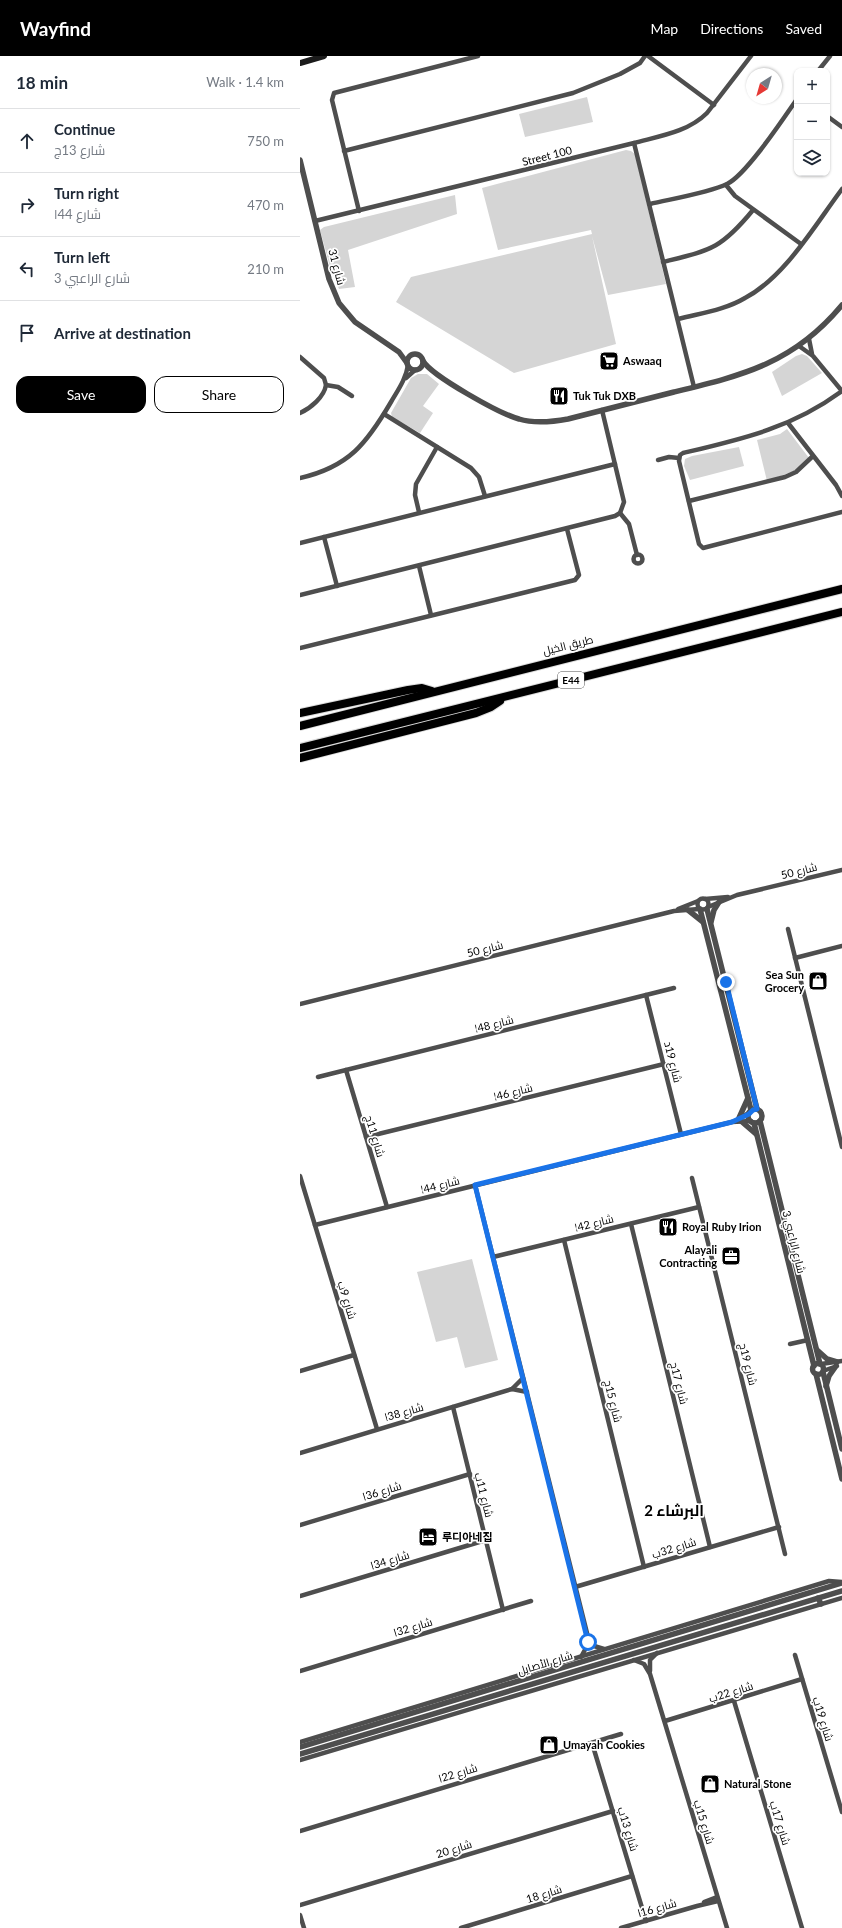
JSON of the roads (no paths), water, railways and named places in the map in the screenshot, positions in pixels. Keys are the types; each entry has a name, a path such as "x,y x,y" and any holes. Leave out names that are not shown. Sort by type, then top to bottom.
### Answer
{"highway":[{"name":"طريق الخيل","path":"300,726 842,588"},
{"name":"E44","path":"300,748 842,612"},
{"path":"300,713 408,690 422,688 433,692"},
{"path":"300,758 476,713 491,707 504,697"}],"main road":[{"path":"300,63 324,56"}],"street":[{"path":"359,211 332,98 334,93 478,56"},
{"path":"344,151 573,93 620,74 640,63 645,56"},
{"path":"648,56 714,105"},
{"path":"820,68 830,56"},
{"name":"Street 100","path":"315,221 634,143 693,125 700,120 714,105 749,57"},
{"path":"650,204 726,185 740,175 794,103"},
{"path":"830,118 842,127"},
{"path":"634,143 694,387"},
{"name":"شارع 31","path":"300,164 329,279 339,303 360,326 399,352 408,364"},
{"path":"726,185 735,196 801,244"},
{"path":"678,319 720,309 745,298 768,283 801,244 842,189"},
{"path":"663,262 715,247 732,234 753,210"},
{"path":"405,379 408,358 413,354 419,355 433,372 497,411 520,420 551,422 728,379 756,369 777,360 800,346 831,318 842,305"},
{"path":"809,339 813,356"},
{"path":"679,458 683,453 758,434 788,423 822,405 842,391 813,356 800,346"},
{"name":"شارع 31","path":"399,352 413,354"},
{"path":"300,357 324,378 326,385 323,393 315,403 300,412"},
{"path":"300,478 331,468 350,457 366,441 405,379 416,369 422,366 423,361"},
{"path":"408,364 416,369 433,372"},
{"path":"326,385 338,387 352,396"},
{"path":"300,595 567,529 615,516 620,513 624,502 602,410"},
{"path":"384,414 476,472 485,496"},
{"path":"788,423 842,496"},
{"path":"419,512 415,496 416,484 437,447"},
{"path":"689,501 786,477 796,472 813,456"},
{"path":"658,460 669,457 679,458"},
{"path":"679,458 701,547 705,548 842,512"},
{"path":"300,543 615,464"},
{"path":"620,513 629,524 637,555"},
{"path":"300,648 577,579 579,575 567,529"},
{"path":"324,537 336,586"},
{"path":"419,566 431,615"},
{"name":"شارع 50","path":"705,899 737,895 842,870"},
{"name":"شارع 50","path":"707,908 737,895"},
{"path":"753,1111 748,1098 708,924 708,902 705,899 698,901 697,904 708,924 753,1111 755,1121"},
{"name":"شارع 50","path":"300,1004 674,911 698,901"},
{"path":"708,924 720,902"},
{"path":"700,909 707,908"},
{"name":"شارع 50","path":"674,911 700,909"},
{"path":"688,910 708,924"},
{"path":"788,929 842,1147"},
{"path":"795,958 842,946"},
{"name":"شارع 48ا","path":"318,1077 674,988"},
{"name":"شارع 19د","path":"646,995 681,1134"},
{"name":"شارع 46ا","path":"366,1137 664,1064"},
{"name":"شارع 11ج","path":"346,1070 387,1207"},
{"path":"748,1098 740,1120 758,1136"},
{"path":"753,1111 762,1114 755,1121"},
{"name":"شارع 44ا","path":"740,1120 753,1111"},
{"name":"شارع 44ا","path":"315,1225 740,1120 755,1121"},
{"name":"شارع الراعبي 3","path":"755,1121 814,1366"},
{"name":"شارع الراعبي 3","path":"755,1121 820,1364"},
{"name":"شارع 9ب","path":"300,1176 376,1429"},
{"name":"شارع 19ج","path":"692,1178 785,1554"},
{"path":"475,1185 523,1378 528,1392 588,1637 594,1646 600,1649 606,1649"},
{"name":"شارع 42ا","path":"493,1258 699,1207"},
{"name":"شارع 17ج","path":"631,1224 710,1547"},
{"name":"شارع 15ج","path":"564,1240 644,1567"},
{"path":"790,1344 808,1340"},
{"path":"816,1349 827,1359 839,1363"},
{"path":"300,1371 354,1355"},
{"path":"839,1363 820,1364 814,1366 813,1370 816,1374 842,1479"},
{"path":"816,1374 823,1372 839,1363"},
{"path":"826,1388 829,1376 839,1363"},
{"path":"820,1364 824,1367 823,1372 826,1388 842,1449"},
{"name":"شارع 38ا","path":"512,1389 523,1378"},
{"name":"شارع 38ا","path":"300,1453 512,1389 528,1392"},
{"name":"شارع 11ب","path":"453,1407 503,1610"},
{"name":"شارع 36ا","path":"300,1525 470,1474"},
{"name":"شارع 32ب","path":"575,1587 778,1527"},
{"name":"شارع 34ا","path":"300,1596 486,1540"},
{"name":"شارع الأصايل","path":"300,1747 701,1623 842,1582"},
{"name":"شارع الأصايل","path":"300,1754 613,1660 723,1630 842,1591"},
{"path":"818,1598 821,1604"},
{"path":"300,1760 359,1744 379,1736 659,1651 723,1630 842,1598"},
{"name":"شارع 32ا","path":"300,1671 531,1601"},
{"path":"300,1742 377,1717 606,1649 701,1623"},
{"path":"581,1657 587,1646 588,1637"},
{"name":"شارع 15ب","path":"659,1651 650,1660 650,1674 727,1928"},
{"name":"شارع 19ب","path":"795,1655 842,1812"},
{"path":"613,1660 629,1660"},
{"name":"شارع 15ب","path":"629,1660 642,1662 650,1674"},
{"name":"شارع 22ب","path":"664,1721 734,1701 802,1679"},
{"path":"449,1702 456,1694"},
{"name":"شارع 17ب","path":"734,1701 802,1928"},
{"path":"377,1717 386,1721"},
{"name":"شارع 22ا","path":"300,1831 621,1734"},
{"name":"شارع 13ب","path":"592,1743 646,1921"},
{"name":"شارع 20","path":"300,1905 613,1811"},
{"name":"شارع 18","path":"461,1928 632,1876"},
{"name":"شارع 16ا","path":"621,1928 718,1899"},
{"path":"300,1915 304,1928"}],"place":[{"name":"Aswaaq","path":"609,361"},
{"name":"Tuk Tuk DXB","path":"559,396"},
{"name":"Sea Sun Grocery","path":"818,981"},
{"name":"Royal Ruby Irion","path":"668,1227"},
{"name":"Alayali Contracting","path":"731,1256"},
{"name":"루디아네집","path":"428,1537"},
{"name":"Umayah Cookies","path":"549,1745"},
{"name":"Natural Stone","path":"710,1784"}],"district":[{"name":"البرشاء 2","path":"674,1511"}]}
